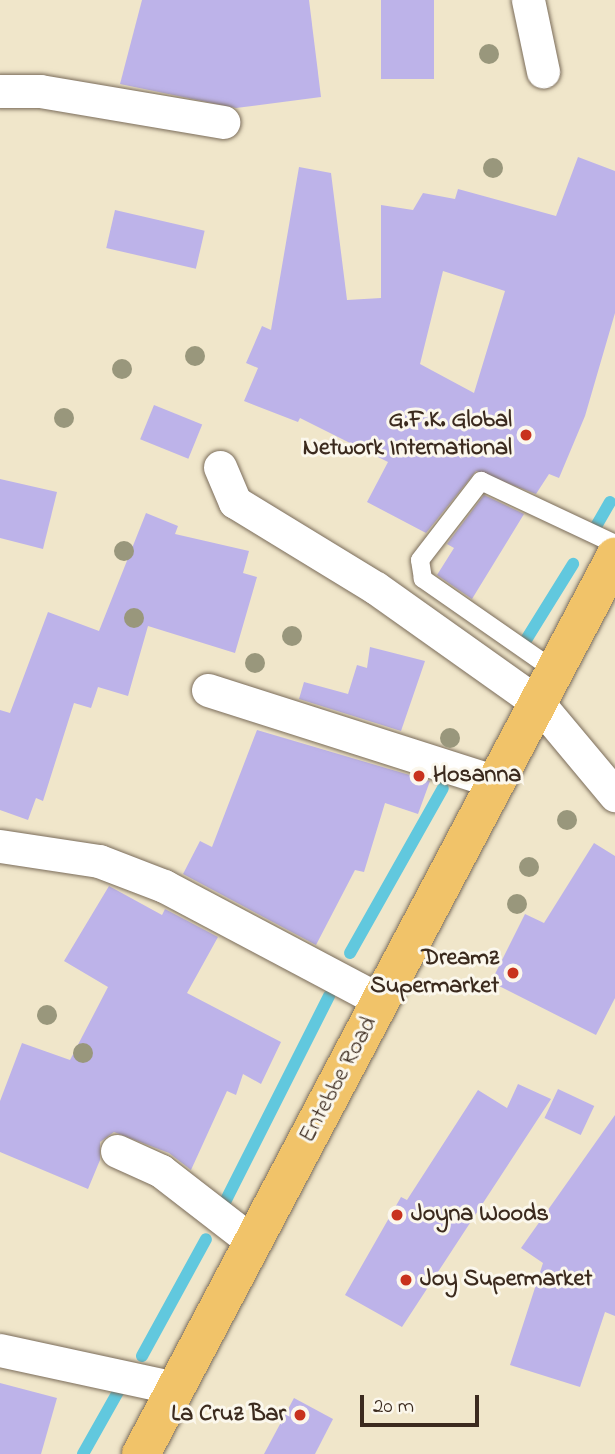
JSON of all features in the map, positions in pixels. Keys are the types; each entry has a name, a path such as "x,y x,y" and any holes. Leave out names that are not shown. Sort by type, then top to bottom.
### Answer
{"main road":[{"name":"Entebbe Road","path":"141,1454 615,557"}],"street":[{"path":"527,0 543,71"},
{"path":"0,91 40,91 223,122"},
{"path":"220,467 236,502 376,588 539,704 615,795"},
{"path":"208,690 497,782"},
{"path":"0,846 99,861 163,886 381,1001"},
{"path":"117,1151 161,1171 253,1242"},
{"path":"0,1350 176,1388"}],"lane":[{"path":"554,670 424,579 420,560 481,481 615,544"}],"building":[{"path":"142,0 309,0 321,97 236,108 120,84"},
{"path":"381,0 434,0 434,79 381,79"},
{"path":"578,157 615,171 615,313 585,416 559,478 549,474 536,494 476,471 426,533 367,502 388,462 300,418 298,422 244,401 258,368 246,363 262,326 271,330 299,167 331,173 347,300 381,298 381,205 413,210 423,193 455,199 458,189 556,216","holes":["443,271 505,291 474,393 420,364"]},
{"path":"115,210 205,231 196,269 106,248"},
{"path":"154,405 202,424 188,459 140,439"},
{"path":"0,479 57,492 43,549 0,538"},
{"path":"484,495 524,514 472,599 437,575 454,548 447,544"},
{"path":"146,513 178,526 175,534 249,551 243,573 257,577 235,653 148,626 128,696 98,687 91,708 74,703 43,801 36,798 28,820 0,810 0,710 10,713 48,612 99,631"},
{"path":"370,647 425,661 401,731 299,699 304,682 348,694 357,665 367,668"},
{"path":"257,730 430,781 418,814 385,803 364,872 355,870 316,945 183,874 200,841 212,847"},
{"path":"594,843 615,856 615,998 596,1035 491,982 525,914 544,923"},
{"path":"109,886 162,915 165,909 218,937 187,993 281,1042 261,1084 243,1074 236,1095 227,1091 191,1170 169,1153 114,1132 100,1142 100,1160 88,1189 0,1152 0,1101 22,1043 70,1060 108,987 64,961"},
{"path":"518,1084 551,1099 402,1327 345,1295 401,1197 407,1200 478,1090 507,1108"},
{"path":"558,1089 594,1106 581,1135 544,1118"},
{"path":"615,1115 615,1316 605,1312 580,1387 510,1365 543,1263 521,1248"},
{"path":"0,1383 57,1398 41,1454 0,1454"},
{"path":"294,1398 333,1419 315,1454 264,1454"}],"waterway":[{"path":"591,535 610,502"},
{"path":"521,648 573,564"},
{"path":"350,953 443,788"},
{"path":"225,1202 329,996"},
{"path":"142,1356 206,1239"},
{"path":"83,1454 118,1392"}],"place":[{"name":"G.F.K. Global Network International","path":"526,435"},
{"name":"Hosanna","path":"419,776"},
{"name":"Dreamz Supermarket","path":"513,973"},
{"name":"Joyna Woods","path":"397,1215"},
{"name":"Joy Supermarket","path":"406,1280"},
{"name":"La Cruz Bar","path":"300,1415"}]}
